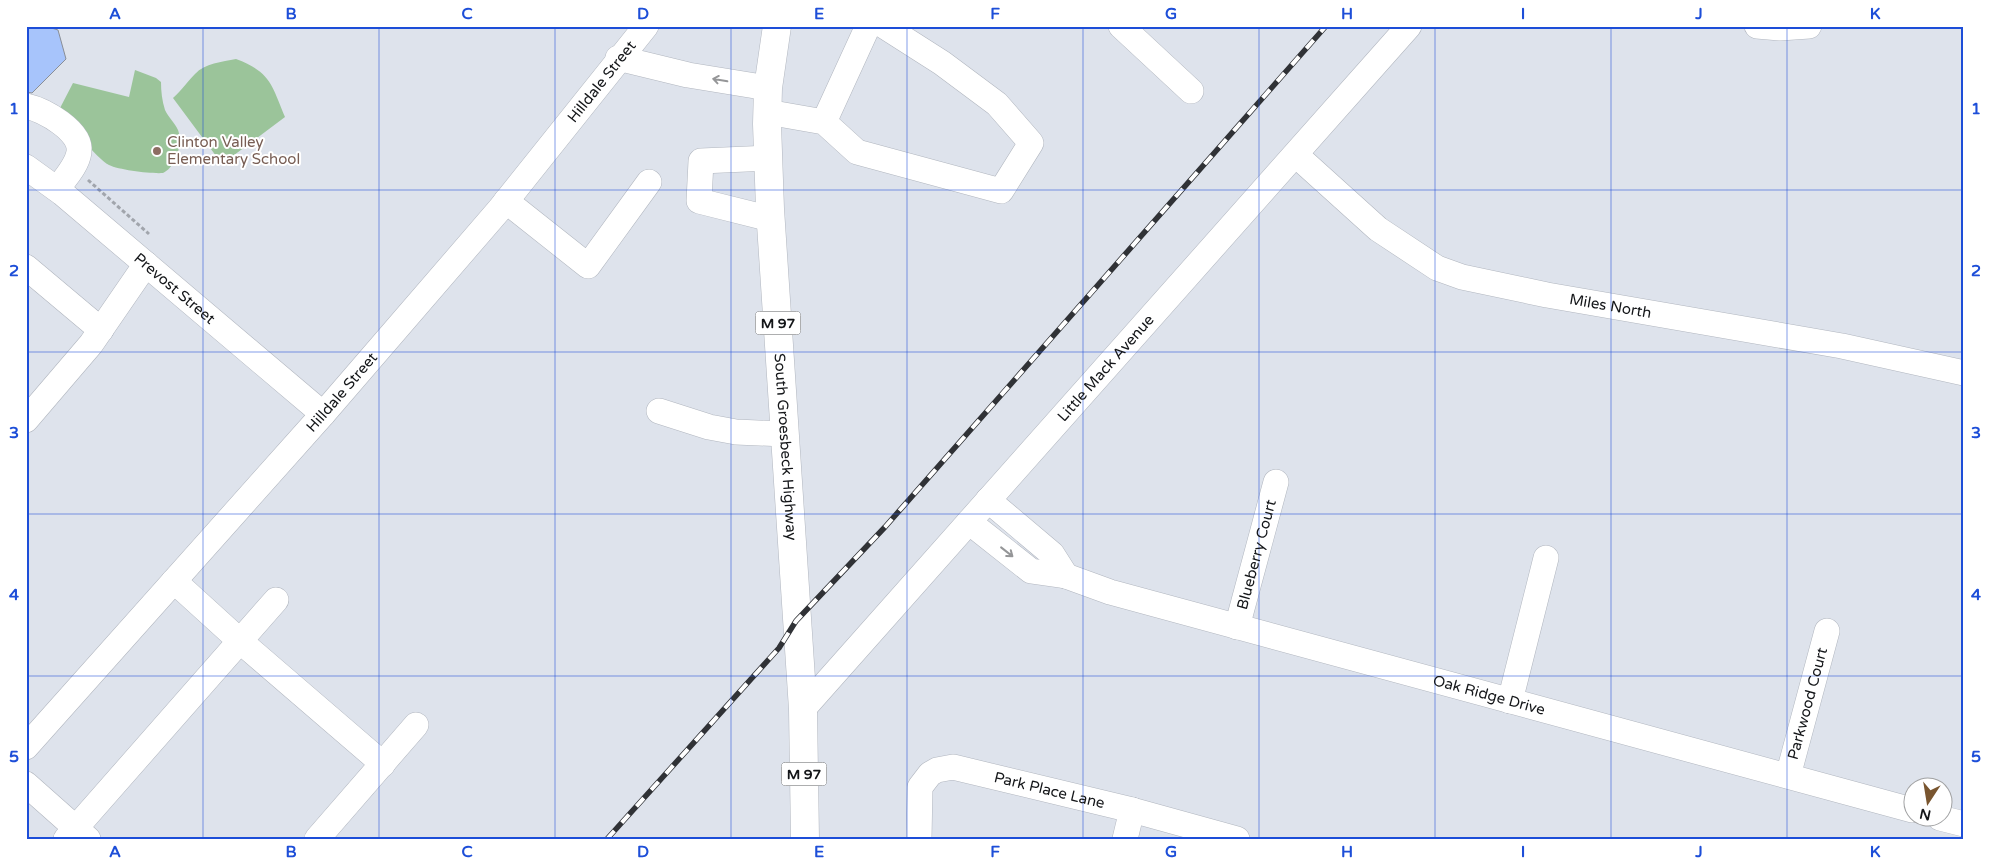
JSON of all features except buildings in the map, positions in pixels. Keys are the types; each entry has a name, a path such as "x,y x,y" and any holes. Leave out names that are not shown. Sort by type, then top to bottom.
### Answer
{"main road":[{"name":"South Groesbeck Highway","path":"777,26 767,100 768,158 803,709 805,839"}],"street":[{"name":"Hilldale Street","path":"26,747 322,414 506,201 618,58 646,26"},
{"path":"824,122 868,26"},
{"path":"618,58 688,75 767,100 824,122 857,152 1001,191 1031,143 997,104 942,63 884,26"},
{"path":"1121,26 1191,91"},
{"name":"Little Mack Avenue","path":"803,709 1409,26"},
{"path":"1757,26 1809,26"},
{"path":"26,106 48,114 74,135 78,142 80,148 77,160 57,189"},
{"name":"Miles North","path":"1296,155 1378,229 1437,268 1462,277 1547,295 1842,346 1964,373"},
{"path":"768,158 700,162 699,201 771,219"},
{"name":"Prevost Street","path":"26,166 57,189 322,414"},
{"path":"506,201 588,266 649,182"},
{"path":"26,420 91,344 146,264"},
{"path":"26,267 101,330"},
{"path":"659,412 709,427 736,432 785,434"},
{"name":"Blueberry Court","path":"1237,627 1276,482"},
{"path":"988,500 1052,554 1066,576"},
{"name":"Oak Ridge Drive","path":"969,522 1031,571 1066,576 1110,592 1902,807"},
{"path":"1510,701 1546,558"},
{"path":"174,581 240,641 384,764"},
{"path":"26,784 77,835 276,600"},
{"name":"Parkwood Court","path":"1788,776 1827,631"},
{"path":"317,839 416,725"},
{"name":"Park Place Lane","path":"918,839 920,786 930,774 937,770 954,768 1132,810 1237,839"},
{"path":"1125,839 1132,810"}],"green space":[{"path":"236,59 257,69 269,81 285,117 222,164 173,98 199,70"},
{"path":"135,70 156,78 161,82 165,110 178,130 180,141 175,160 172,166 163,173 136,171 109,165 90,148 59,110 73,83 129,97"}],"railway":[{"path":"607,839 779,648 796,621 885,527 1326,26"}],"place":[{"name":"Clinton Valley Elementary School","path":"157,151"}]}
